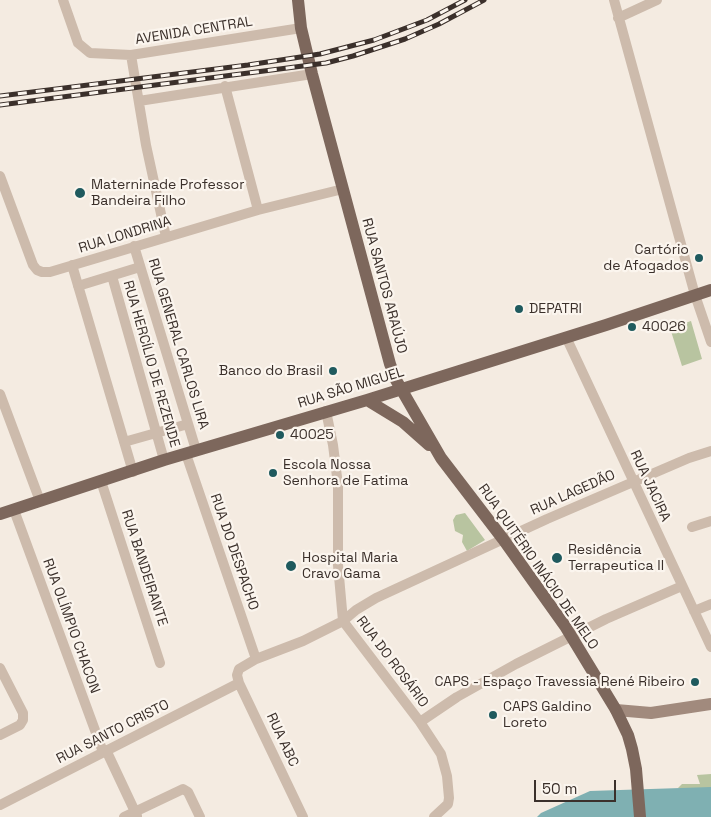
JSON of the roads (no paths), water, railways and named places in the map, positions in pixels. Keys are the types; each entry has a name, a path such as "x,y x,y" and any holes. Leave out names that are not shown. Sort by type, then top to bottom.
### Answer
{"main road":[{"name":"RUA SANTOS ARAÚJO","path":"298,0 301,28 312,74 390,364 401,389"},
{"name":"RUA SÃO MIGUEL","path":"0,514 133,472 164,460 367,400 711,290"},
{"name":"RUA QUITÉRIO INÁCIO DE MELO","path":"401,389 441,458 503,539 571,636 616,710 628,735 636,769 640,817"},
{"path":"367,400 402,422 441,458"},
{"path":"616,710 651,713 711,704"}],"street":[{"name":"AVENIDA CENTRAL","path":"64,0 78,43 90,53 131,55 301,28"},
{"path":"614,0 696,295 711,342"},
{"path":"618,18 657,0"},
{"path":"131,55 146,145 166,236"},
{"path":"139,101 225,86 312,74"},
{"path":"225,86 258,210"},
{"name":"RUA LONDRINA","path":"0,176 33,265 42,272 50,272 258,210 343,189"},
{"name":"RUA GENERAL CARLOS LIRA","path":"134,246 188,424 191,452"},
{"path":"72,265 133,472"},
{"path":"78,286 140,268"},
{"name":"RUA HERCÍLIO DE REZENDE","path":"112,276 164,460"},
{"name":"RUA JACIRA","path":"566,337 632,482 711,647"},
{"path":"0,394 40,501"},
{"name":"RUA DO ROSÁRIO","path":"326,411 334,445 338,485 338,565 343,621 434,741 444,762 449,789 448,804 434,817"},
{"path":"124,442 188,424"},
{"name":"RUA LAGEDÃO","path":"238,679 239,669 256,659 343,621 356,610 376,598 632,482 689,458 711,451"},
{"name":"RUA DO DESPACHO","path":"191,452 256,659"},
{"name":"RUA BANDEIRANTE","path":"101,481 160,663"},
{"name":"RUA OLÍMPIO CHACON","path":"14,510 105,751 136,814"},
{"path":"692,528 711,521"},
{"path":"420,722 482,682 571,636 682,586"},
{"path":"694,611 711,604"},
{"path":"0,668 23,713 23,720 20,725 0,734"},
{"name":"RUA SANTO CRISTO","path":"0,805 238,679"},
{"name":"RUA ABC","path":"238,679 303,817"},
{"path":"124,817 136,814 184,789 188,792 200,817"}],"water":[{"path":"711,787 711,817 537,817 541,813 590,791"}],"railway":[{"path":"0,96 248,65 320,54 374,40 427,20 465,0"},
{"path":"0,105 326,63 405,39 439,24 484,0"}],"place":[{"name":"Materninade Professor Bandeira Filho","path":"80,193"},
{"name":"Cartório de Afogados","path":"699,258"},
{"name":"DEPATRI","path":"519,309"},
{"name":"40026","path":"632,327"},
{"name":"Banco do Brasil","path":"333,371"},
{"name":"40025","path":"280,435"},
{"name":"Escola Nossa Senhora de Fatima","path":"273,473"},
{"name":"Residência Terrapeutica II","path":"557,558"},
{"name":"Hospital Maria Cravo Gama","path":"291,566"},
{"name":"CAPS - Espaço Travessia René Ribeiro","path":"695,682"},
{"name":"CAPS Galdino Loreto","path":"493,715"}]}
